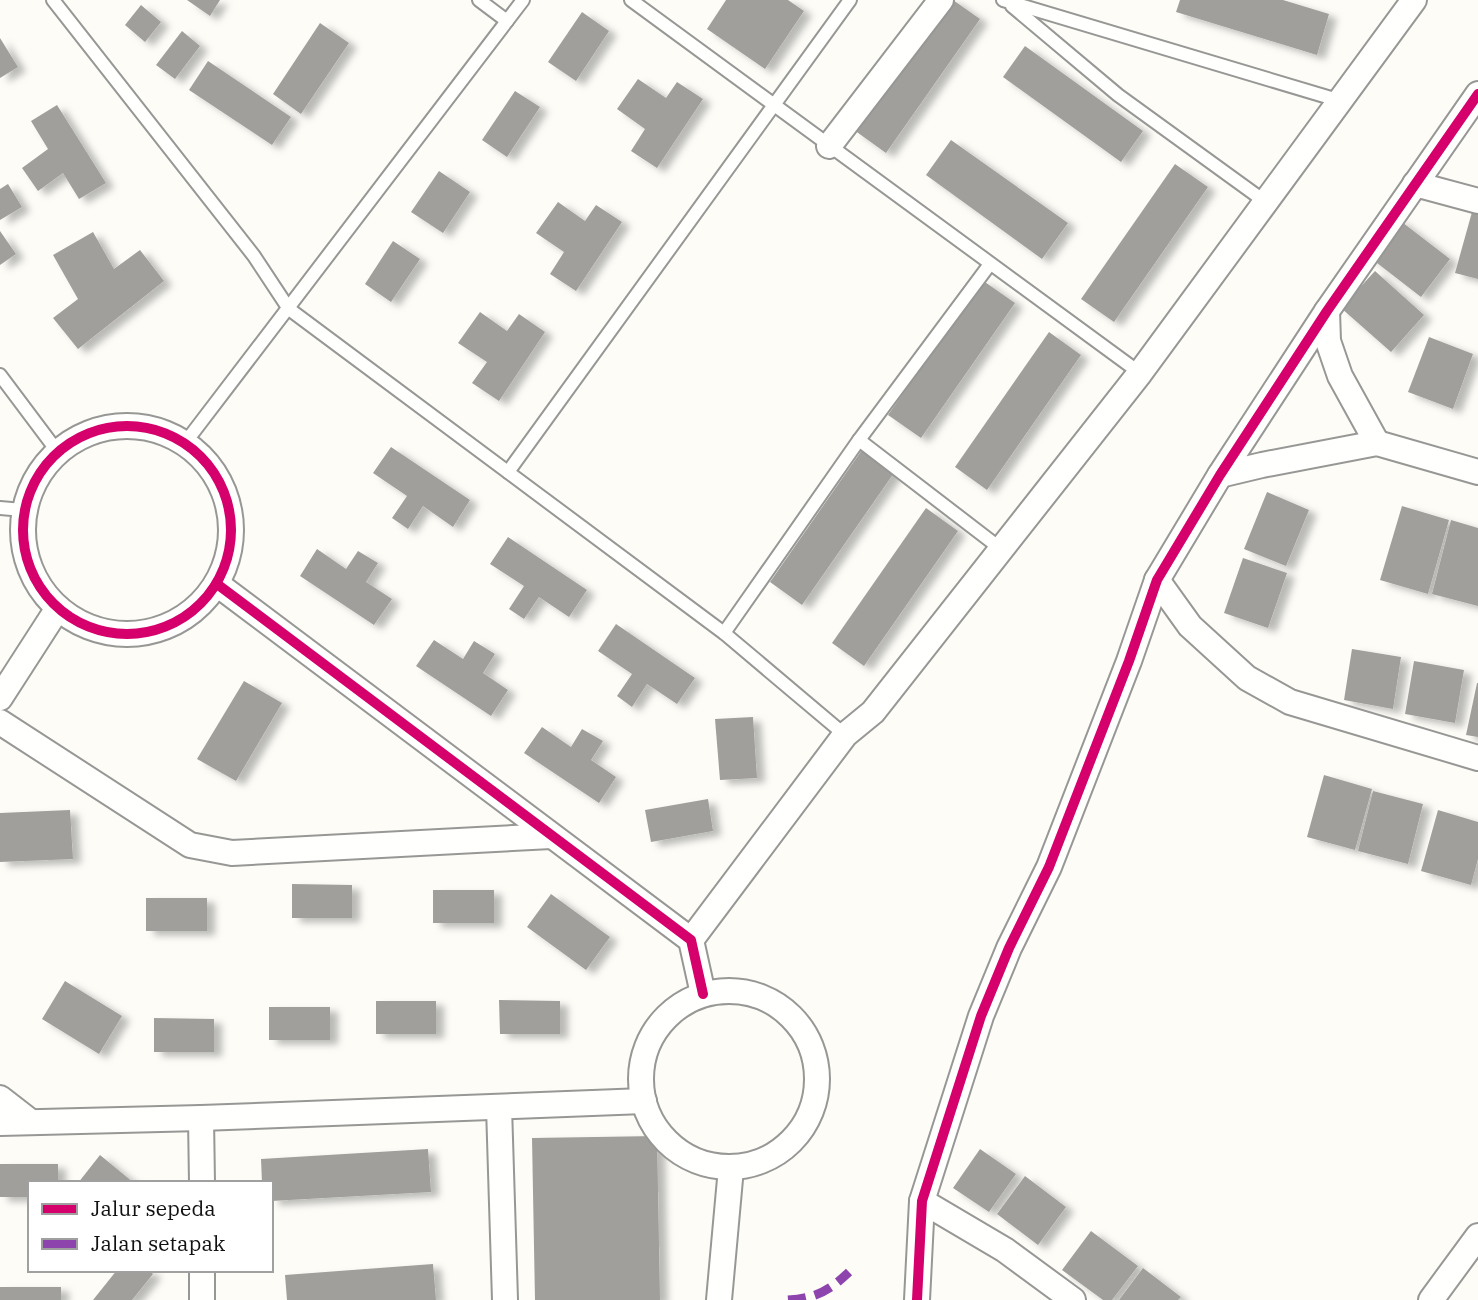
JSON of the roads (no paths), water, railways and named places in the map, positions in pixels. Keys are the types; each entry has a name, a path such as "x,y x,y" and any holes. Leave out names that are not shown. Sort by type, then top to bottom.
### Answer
{"street":[{"path":"829,146 941,0"},
{"path":"691,940 845,735 873,712 1140,373 1414,0"},
{"path":"917,1300 922,1201 981,1016 1009,948 1049,867 1129,661 1157,580 1220,475 1327,311 1478,94"},
{"path":"1415,184 1478,201"},
{"path":"1327,311 1328,341 1340,376 1377,443"},
{"path":"120,425 154,428 185,443 209,464 225,492 232,523 229,555 217,584 198,608 173,625 143,633 113,634 84,625 58,608 35,580 12,509 57,451 86,433 120,425"},
{"path":"1220,475 1377,443 1478,472"},
{"path":"1157,580 1190,626 1257,684 1290,702 1478,758"},
{"path":"217,584 691,940 703,994"},
{"path":"0,698 58,608"},
{"path":"0,722 190,845 232,852 551,836"},
{"path":"745,992 783,1009 808,1038 816,1058 818,1090 802,1130 780,1152 765,1160 731,1168 694,1160 673,1147 654,1125 644,1101 642,1068 655,1030 676,1008 703,994 745,992"},
{"path":"0,1098 31,1122"},
{"path":"0,1123 644,1101"},
{"path":"499,1107 505,1300"},
{"path":"201,1118 202,1181"},
{"path":"719,1300 731,1168"},
{"path":"922,1201 1005,1250 1073,1300"},
{"path":"1431,1300 1478,1236"},
{"path":"202,1272 202,1300"}],"lane":[{"path":"53,0 254,256 289,309 724,633 845,735"},
{"path":"479,0 507,21"},
{"path":"185,443 523,0"},
{"path":"631,0 1140,373"},
{"path":"508,472 850,0"},
{"path":"1006,2 1341,101"},
{"path":"1006,2 1118,95 1267,203"},
{"path":"724,633 859,440 990,264"},
{"path":"0,374 57,451"},
{"path":"859,440 1001,549"}]}
